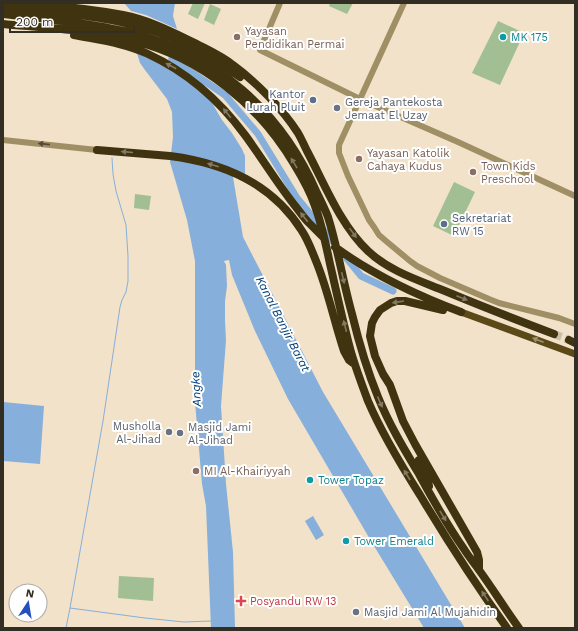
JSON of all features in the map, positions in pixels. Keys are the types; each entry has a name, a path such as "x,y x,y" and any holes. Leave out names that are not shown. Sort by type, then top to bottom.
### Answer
{"highway":[{"path":"13,3 76,8 140,19 211,51 232,64 259,87 282,112 298,133 332,200 350,229 358,241 380,261 397,271 554,334"},
{"path":"3,7 102,18 134,25 184,44 224,66 246,82 259,94 283,121 295,138 315,175 325,199 326,213"},
{"path":"3,14 72,22 128,32 175,47 217,69 241,88 261,107 291,144 301,159 326,213 363,357 390,425 427,490 464,550 479,569 507,613 519,628"},
{"path":"3,24 57,29 66,33 136,41 154,47 198,67 230,90 257,114 288,153 308,188 315,205 355,364 374,414 395,453 451,547 507,628"},
{"path":"110,39 147,54 179,71 203,89 221,106 245,134 278,183 308,223 331,244 380,276 416,294 461,312"},
{"path":"97,150 156,155 211,164 234,172 275,199 295,221 316,260 344,351 349,360 355,364"},
{"path":"461,312 449,312 405,301 397,301 380,310 372,323 370,336 375,356 390,385 403,421 477,552 479,569"},
{"path":"383,374 389,396 428,481 429,486 427,490"}],"main road":[{"path":"461,312 575,354"}],"street":[{"path":"280,3 260,50 360,99 575,196"},
{"path":"404,3 338,149 348,176 369,220 386,241 417,266 440,278 499,303 559,318 575,324"},
{"path":"3,140 97,150"}],"green space":[{"path":"193,3 205,3 198,19 188,14"},
{"path":"330,3 353,3 347,14 329,6"},
{"path":"210,4 221,9 214,25 204,20"},
{"path":"498,21 524,33 500,85 472,73"},
{"path":"454,182 475,192 454,236 433,226"},
{"path":"135,194 151,196 149,210 134,208"},
{"path":"119,576 154,578 153,601 118,598"}],"water":[{"path":"124,3 175,3 173,16 177,29 146,15 131,11"},
{"name":"Angke","path":"137,53 180,73 208,96 242,149 245,156 245,175 233,177 243,237 323,392 465,628 424,628 288,399 255,331 232,275 229,260 224,261 226,265 227,286 225,301 226,340 221,406 226,484 233,552 235,628 211,628 206,506 202,484 195,402 195,261 187,220 170,162 173,137 172,112 167,99 140,63"},
{"path":"3,402 44,406 40,464 3,461"},
{"path":"313,516 324,535 316,540 305,521"}],"waterway":[{"name":"Kanal Banjir Barat","path":"170,49 176,72"},
{"path":"172,59 225,95 258,134 297,198 335,244"},
{"path":"70,608 103,421 120,307 126,292 128,281 126,225 116,191 112,158"},
{"path":"344,255 361,276 393,291"},
{"path":"66,628 70,608 184,622 211,621"}],"tunnel":[{"path":"554,334 569,340"}],"place":[{"name":"Yayasan Pendidikan Permai","path":"237,37"},
{"name":"MK 175","path":"503,37"},
{"name":"Kantor Lurah Pluit","path":"313,100"},
{"name":"Gereja Pantekosta Jemaat El Uzay","path":"337,108"},
{"name":"Yayasan Katolik Cahaya Kudus","path":"359,159"},
{"name":"Town Kids Preschool","path":"473,172"},
{"name":"Sekretariat RW 15","path":"444,224"},
{"name":"Musholla Al-Jihad","path":"169,432"},
{"name":"Masjid Jami Al-Jihad","path":"180,433"},
{"name":"MI Al-Khairiyyah","path":"196,471"},
{"name":"Tower Topaz","path":"310,480"},
{"name":"Tower Emerald","path":"346,541"},
{"name":"Posyandu RW 13","path":"241,601"},
{"name":"Masjid Jami Al Mujahidin","path":"356,612"}]}
